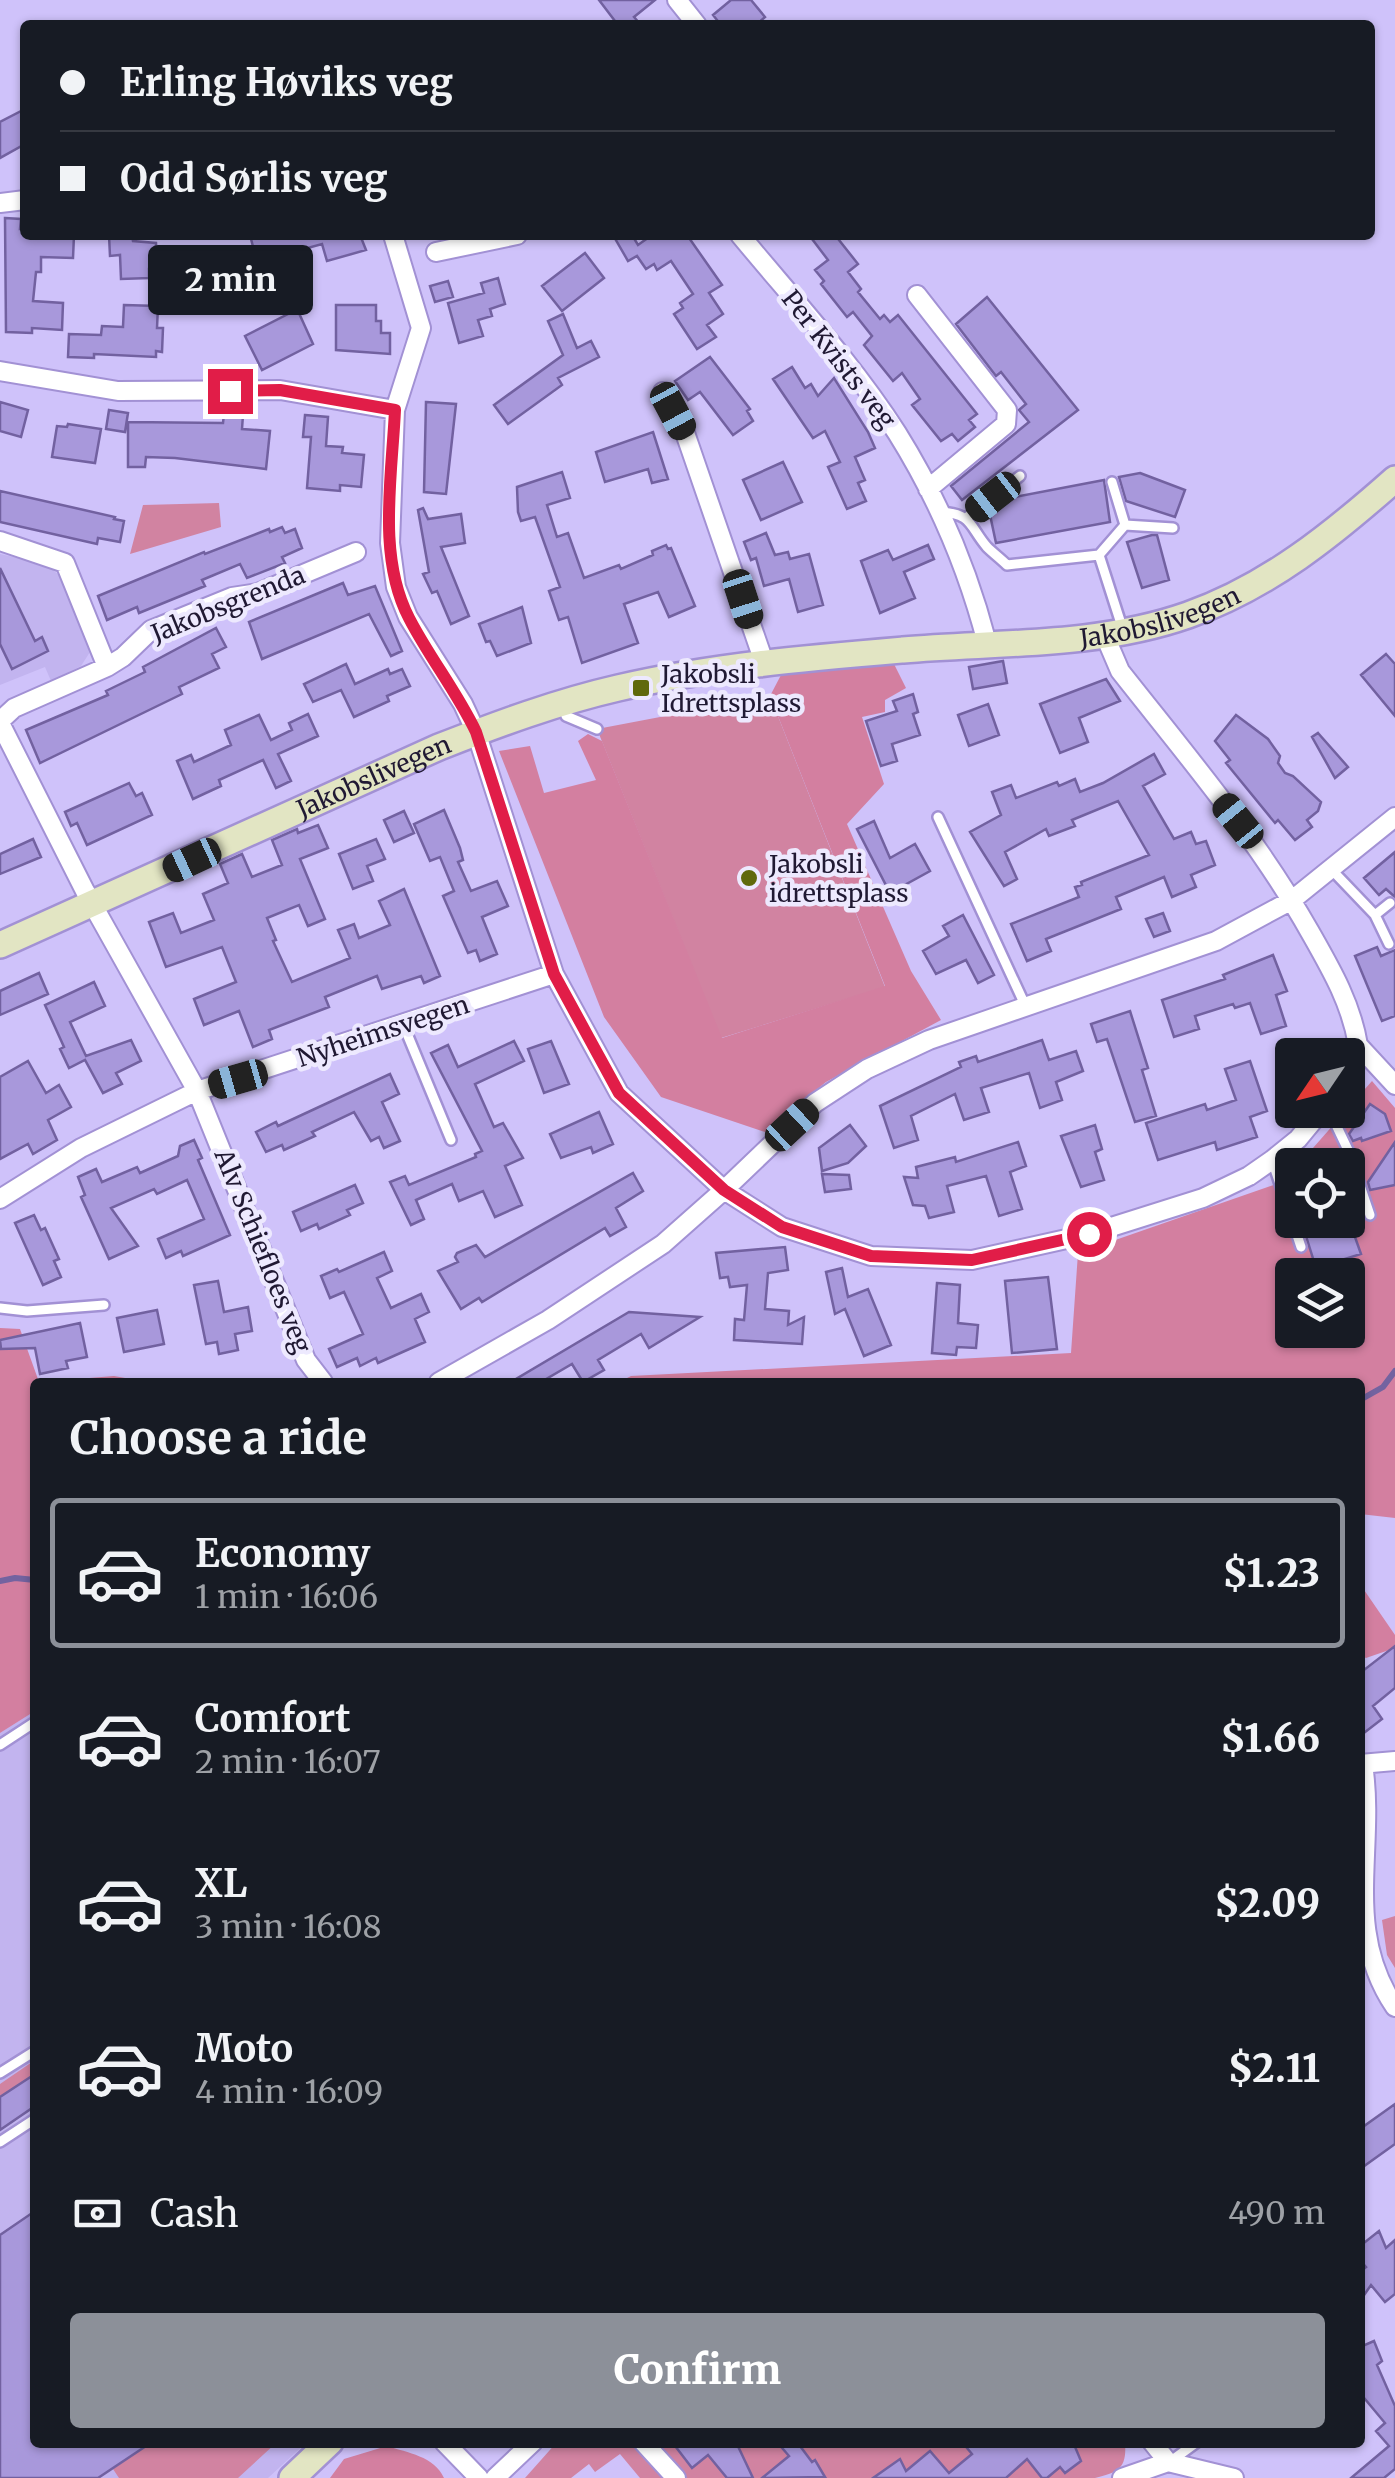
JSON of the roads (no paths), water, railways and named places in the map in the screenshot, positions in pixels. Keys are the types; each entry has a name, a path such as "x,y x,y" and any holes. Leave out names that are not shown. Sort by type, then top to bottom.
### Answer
{"street":[{"path":"677,0 693,20"},
{"path":"394,240 421,328 395,410 390,543 396,587 408,617 463,704 476,732 554,974 619,1093 724,1190 782,1227 871,1256 972,1260 1089,1234 1203,1198 1249,1176 1309,1128"},
{"path":"436,252 493,240"},
{"name":"Per Kvists veg","path":"744,240 870,394 928,489 940,512 987,644"},
{"path":"916,295 1007,410 1006,424 928,489"},
{"path":"0,370 118,390 280,390 395,410"},
{"path":"663,392 684,430 764,662"},
{"name":"Jakobslivegen","path":"0,945 476,732 562,703 620,687 764,662 1114,634 1188,615 1251,587 1339,528 1395,479"},
{"path":"0,541 65,563 106,667"},
{"name":"Jakobsgrenda","path":"93,905 0,722 14,708 124,657 151,630 232,597 258,593 356,552"},
{"path":"1114,634 1120,671 1270,863 1336,978 1353,1016 1357,1038"},
{"path":"446,1378 608,1282 663,1244 815,1104 867,1069 929,1040 1216,941 1292,900 1395,817"},
{"name":"Alv Schiefloes veg","path":"93,905 197,1090 306,1360 320,1378"},
{"name":"Nyheimsvegen","path":"0,1199 81,1148 197,1090 554,974"},
{"path":"1365,1052 1395,1084"},
{"path":"1365,1764 1395,1761"},
{"path":"1365,1786 1365,1868"},
{"path":"1365,1932 1377,1974 1395,2007"},
{"path":"292,2478 324,2448"},
{"path":"450,2448 479,2478"},
{"path":"495,2478 527,2448"},
{"path":"648,2448 676,2478"},
{"path":"1157,2448 1168,2462"},
{"path":"1122,2478 1168,2462 1234,2478"}],"lane":[{"path":"966,518 1020,476"},
{"path":"1112,482 1124,526"},
{"path":"940,512 960,513 986,546 1007,564 1099,556 1124,526"},
{"path":"1124,526 1173,528"},
{"path":"1099,556 1114,634"},
{"path":"562,703 566,716 597,729"},
{"path":"938,817 1026,1006"},
{"path":"1331,869 1375,915 1389,944"},
{"path":"1375,915 1390,903"},
{"path":"402,1024 451,1140"},
{"path":"1336,1128 1348,1150 1370,1215"},
{"path":"1272,1160 1301,1246"},
{"path":"0,1308 27,1312 104,1304"},
{"path":"0,1746 30,1725"},
{"path":"0,2074 30,2053"},
{"path":"0,2142 30,2122"},
{"path":"1168,2462 1189,2448"}],"waterway":[{"path":"1365,1397 1383,1387 1395,1371"},
{"path":"0,1581 30,1580"}],"place":[{"name":"Jakobsli Idrettsplass","path":"641,688"},
{"name":"Jakobsli idrettsplass","path":"749,878"}]}
